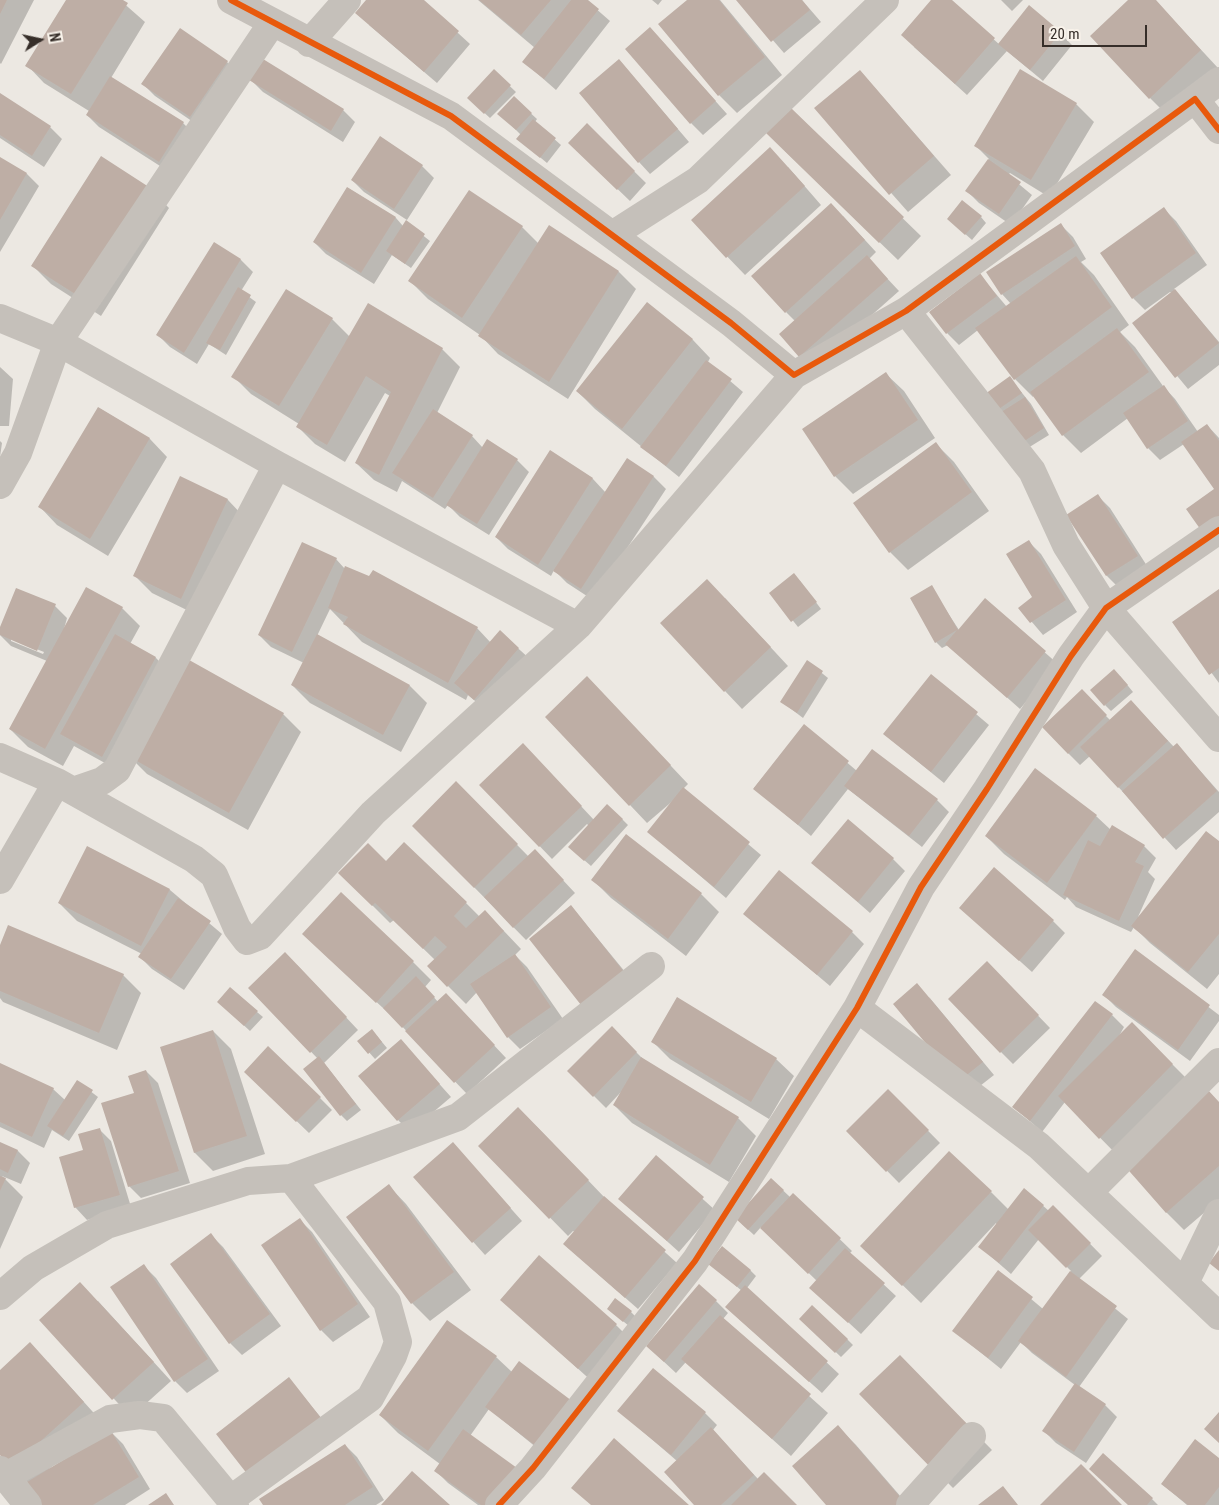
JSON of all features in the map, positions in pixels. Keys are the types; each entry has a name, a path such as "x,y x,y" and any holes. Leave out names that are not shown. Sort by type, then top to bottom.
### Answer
{"street":[{"path":"231,0 309,43 451,116 731,323 794,375"},
{"path":"309,43 347,0"},
{"path":"612,235 698,180 885,0"},
{"path":"0,485 18,453 58,342 272,23"},
{"path":"0,757 65,787 194,859 214,875 237,928 247,941 260,936 373,813 578,626 794,375 906,311 1219,81"},
{"path":"1195,99 1219,130"},
{"path":"906,311 1032,471 1066,545 1106,608 1219,738"},
{"path":"0,318 58,342 277,465 578,626"},
{"path":"0,880 65,787 102,781 117,770 277,465"},
{"path":"499,1505 533,1468 695,1261 857,1008 920,887 987,789 1071,656 1106,608 1219,530"},
{"path":"0,1296 33,1268 107,1225 248,1181 291,1178 458,1117 651,966"},
{"path":"857,1008 1039,1146 1219,1316"},
{"path":"1089,1192 1219,1062"},
{"path":"28,1505 3,1473 110,1418 140,1415 162,1418 233,1502 370,1398 393,1356 398,1342 387,1302 291,1178"},
{"path":"1185,1283 1219,1213"},
{"path":"910,1505 972,1436"}],"building":[{"path":"0,0 7,0 0,14"},
{"path":"66,0 123,0 128,3 71,94 25,66"},
{"path":"366,0 424,0 459,31 424,72 355,13"},
{"path":"479,0 551,0 521,35"},
{"path":"571,0 588,0 599,9 544,79 522,62"},
{"path":"687,0 719,0 765,57 718,96 658,24"},
{"path":"736,0 802,0 810,10 771,42"},
{"path":"931,0 952,0 995,38 955,84 901,35"},
{"path":"1128,0 1156,0 1201,50 1149,99 1090,36"},
{"path":"1029,5 1061,32 1030,70 998,44"},
{"path":"650,27 716,101 690,124 625,49"},
{"path":"180,28 228,61 190,117 141,84"},
{"path":"263,59 344,109 331,131 249,80"},
{"path":"619,59 678,129 638,163 579,93"},
{"path":"494,69 511,85 484,114 467,98"},
{"path":"1020,69 1077,103 1031,180 974,146"},
{"path":"860,70 934,156 889,195 814,108"},
{"path":"110,76 184,122 159,162 86,115"},
{"path":"0,93 51,126 32,156 0,135"},
{"path":"514,96 532,113 516,130 497,114"},
{"path":"791,108 904,217 879,243 766,133"},
{"path":"533,119 556,138 540,158 516,139"},
{"path":"587,123 635,171 617,190 568,143"},
{"path":"380,136 423,165 394,209 351,180"},
{"path":"770,147 805,186 726,258 691,220"},
{"path":"101,156 152,189 83,299 31,266"},
{"path":"0,157 27,173 0,220"},
{"path":"988,159 1021,182 999,214 965,191"},
{"path":"347,187 396,217 361,273 313,242"},
{"path":"469,190 523,226 462,318 408,281"},
{"path":"962,200 982,216 965,235 947,219"},
{"path":"831,203 865,240 785,313 751,276"},
{"path":"1164,207 1196,253 1132,299 1100,253"},
{"path":"406,220 425,234 405,264 386,251"},
{"path":"1061,223 1075,246 1001,295 986,272"},
{"path":"549,225 619,271 549,382 478,336"},
{"path":"214,242 241,259 184,353 156,335"},
{"path":"867,255 888,279 799,357 779,334"},
{"path":"1076,256 1112,307 1014,380 975,328"},
{"path":"980,273 997,296 946,334 929,312"},
{"path":"238,287 251,295 220,350 206,343"},
{"path":"286,289 333,318 279,406 231,377"},
{"path":"1175,289 1219,343 1175,378 1132,323"},
{"path":"647,302 693,339 622,429 576,391"},
{"path":"368,303 443,348 379,475 355,463 391,392 366,376 327,445 296,427"},
{"path":"1117,328 1149,372 1062,436 1030,392"},
{"path":"706,360 732,379 666,466 640,447"},
{"path":"886,372 918,420 834,477 802,429"},
{"path":"1010,376 1022,393 996,411 985,394"},
{"path":"1164,385 1188,421 1147,449 1123,413"},
{"path":"1025,397 1044,428 1017,446 998,414"},
{"path":"98,407 150,438 90,539 38,507"},
{"path":"433,409 473,435 433,498 392,473"},
{"path":"1207,424 1219,441 1219,522 1203,533 1186,509 1214,489 1181,442"},
{"path":"487,439 518,459 477,524 446,505"},
{"path":"936,442 972,492 889,553 853,503"},
{"path":"550,450 593,478 538,565 495,537"},
{"path":"627,458 654,476 581,589 553,571"},
{"path":"180,476 228,499 181,599 133,576"},
{"path":"1098,494 1138,556 1106,576 1066,515"},
{"path":"1029,540 1066,600 1030,623 1018,608 1032,597 1006,554"},
{"path":"302,542 337,558 292,652 258,635"},
{"path":"345,566 369,576 373,570 478,627 448,683 343,624 348,617 328,608"},
{"path":"794,573 817,602 791,622 769,593"},
{"path":"707,579 771,647 724,692 660,623"},
{"path":"932,585 958,630 985,598 1046,651 1007,698 945,644 957,630 935,643 910,598"},
{"path":"86,587 123,607 45,749 9,729"},
{"path":"16,588 56,604 37,651 0,635 0,627"},
{"path":"1219,589 1219,668 1209,675 1172,622"},
{"path":"500,630 519,648 474,700 454,683"},
{"path":"115,634 156,657 102,757 60,734"},
{"path":"317,634 410,685 383,735 291,685"},
{"path":"182,656 284,713 229,813 128,756"},
{"path":"807,660 823,671 797,713 780,702"},
{"path":"1114,669 1128,685 1104,706 1090,690"},
{"path":"931,674 978,712 931,772 883,734"},
{"path":"587,676 671,765 629,806 545,717"},
{"path":"1082,689 1107,715 1068,754 1042,727"},
{"path":"1131,700 1168,741 1118,788 1080,747"},
{"path":"804,724 849,761 798,825 753,789"},
{"path":"523,743 582,806 539,847 479,785"},
{"path":"1177,743 1217,791 1163,839 1122,791"},
{"path":"872,749 938,799 909,836 844,786"},
{"path":"1035,768 1097,815 1047,883 985,836"},
{"path":"456,781 518,844 474,888 412,826"},
{"path":"683,787 750,842 714,887 647,832"},
{"path":"607,804 623,819 584,861 568,847"},
{"path":"848,819 894,858 858,902 811,863"},
{"path":"1112,825 1145,845 1135,862 1144,866 1119,921 1063,895 1088,840 1100,846"},
{"path":"1206,831 1219,841 1219,934 1188,972 1131,926"},
{"path":"626,834 702,893 668,939 591,880"},
{"path":"404,842 467,902 454,916 466,928 485,910 504,931 447,987 427,966 447,947 435,936 423,949 375,903 372,906 338,873 368,843 386,861"},
{"path":"87,846 170,889 141,946 58,903"},
{"path":"535,849 564,880 513,928 484,897"},
{"path":"994,867 1054,920 1019,961 959,908"},
{"path":"779,870 853,931 817,975 743,914"},
{"path":"341,892 414,961 376,1003 302,934"},
{"path":"178,898 211,921 171,979 138,957"},
{"path":"571,905 624,972 581,1005 529,939"},
{"path":"8,925 124,974 99,1033 0,991 0,945"},
{"path":"1135,949 1210,1005 1178,1050 1102,995"},
{"path":"285,952 347,1017 310,1053 248,988"},
{"path":"515,954 551,1007 507,1038 470,984"},
{"path":"987,961 1039,1015 1000,1053 948,999"},
{"path":"416,976 435,997 402,1028 383,1008"},
{"path":"917,983 983,1062 958,1082 893,1004"},
{"path":"230,987 258,1011 244,1026 217,1002"},
{"path":"446,993 495,1045 454,1083 405,1031"},
{"path":"677,997 777,1058 751,1102 651,1042"},
{"path":"1095,1001 1113,1014 1030,1121 1012,1107"},
{"path":"1132,1022 1173,1064 1099,1139 1058,1096"},
{"path":"612,1026 637,1052 593,1097 567,1071"},
{"path":"372,1029 382,1042 368,1054 357,1041"},
{"path":"213,1030 247,1136 194,1153 160,1047"},
{"path":"401,1039 440,1084 397,1121 358,1076"},
{"path":"268,1046 321,1097 296,1122 244,1072"},
{"path":"319,1056 356,1104 340,1116 303,1069"},
{"path":"641,1057 739,1117 710,1165 613,1105"},
{"path":"0,1063 54,1088 32,1137 0,1122"},
{"path":"146,1070 179,1171 128,1187 101,1103 134,1093 128,1076"},
{"path":"77,1080 93,1090 63,1136 47,1126"},
{"path":"888,1089 929,1130 886,1172 846,1131"},
{"path":"1208,1090 1219,1102 1219,1166 1166,1213 1123,1164"},
{"path":"518,1107 589,1180 549,1219 478,1146"},
{"path":"100,1128 120,1195 74,1208 59,1157 83,1150 78,1134"},
{"path":"0,1142 18,1150 8,1173 0,1169"},
{"path":"453,1142 511,1208 472,1243 413,1177"},
{"path":"949,1151 992,1191 902,1286 860,1246"},
{"path":"656,1155 704,1197 667,1241 618,1199"},
{"path":"0,1176 6,1178 0,1191"},
{"path":"771,1178 784,1190 748,1230 735,1218"},
{"path":"389,1184 454,1272 411,1304 346,1217"},
{"path":"1024,1188 1044,1205 999,1263 978,1247"},
{"path":"793,1193 841,1238 808,1274 760,1228"},
{"path":"604,1196 666,1250 625,1298 563,1244"},
{"path":"1053,1205 1091,1243 1066,1268 1028,1230"},
{"path":"300,1218 358,1304 320,1331 261,1245"},
{"path":"211,1233 270,1314 229,1344 170,1264"},
{"path":"722,1246 751,1270 737,1287 708,1264"},
{"path":"845,1248 885,1283 848,1323 809,1288"},
{"path":"1219,1250 1219,1271 1209,1263"},
{"path":"539,1255 617,1324 578,1369 500,1300"},
{"path":"144,1264 208,1359 174,1382 110,1287"},
{"path":"998,1270 1033,1297 988,1358 952,1331"},
{"path":"1070,1271 1117,1306 1066,1377 1018,1341"},
{"path":"80,1282 154,1362 112,1400 39,1320"},
{"path":"699,1284 717,1300 664,1362 646,1346"},
{"path":"745,1285 828,1361 809,1382 725,1307"},
{"path":"615,1298 632,1311 623,1322 607,1309"},
{"path":"812,1305 848,1339 835,1353 799,1319"},
{"path":"720,1315 811,1394 772,1439 681,1359"},
{"path":"447,1320 497,1356 428,1451 379,1415"},
{"path":"30,1342 84,1402 11,1468 0,1455 0,1370"},
{"path":"900,1355 975,1432 934,1471 859,1394"},
{"path":"519,1361 576,1404 541,1450 485,1407"},
{"path":"653,1368 706,1412 671,1455 617,1411"},
{"path":"289,1377 321,1418 248,1475 216,1434"},
{"path":"1075,1383 1106,1404 1074,1452 1042,1431"},
{"path":"1219,1412 1219,1443 1204,1429"},
{"path":"838,1425 907,1505 826,1505 792,1466"},
{"path":"711,1427 754,1475 721,1505 694,1505 664,1472"},
{"path":"463,1429 517,1468 490,1505 481,1505 434,1471"},
{"path":"111,1431 139,1477 93,1505 41,1505 27,1482"},
{"path":"614,1438 689,1505 591,1505 571,1488"},
{"path":"1195,1439 1219,1458 1219,1487 1205,1505 1188,1505 1161,1484"},
{"path":"345,1444 373,1487 345,1505 263,1505 259,1499"},
{"path":"1103,1453 1153,1498 1147,1505 1128,1505 1089,1469"},
{"path":"1081,1464 1122,1505 1040,1505"},
{"path":"412,1471 450,1505 381,1505"},
{"path":"764,1472 797,1505 731,1505"},
{"path":"1003,1486 1018,1505 978,1505"},
{"path":"166,1493 174,1505 148,1505"}],"cycle path":[{"path":"231,0 451,116 731,323 794,375 906,311 1195,99 1219,130"},
{"path":"499,1505 533,1468 695,1261 857,1008 921,887 987,789 1071,656 1106,608 1219,530"}]}
